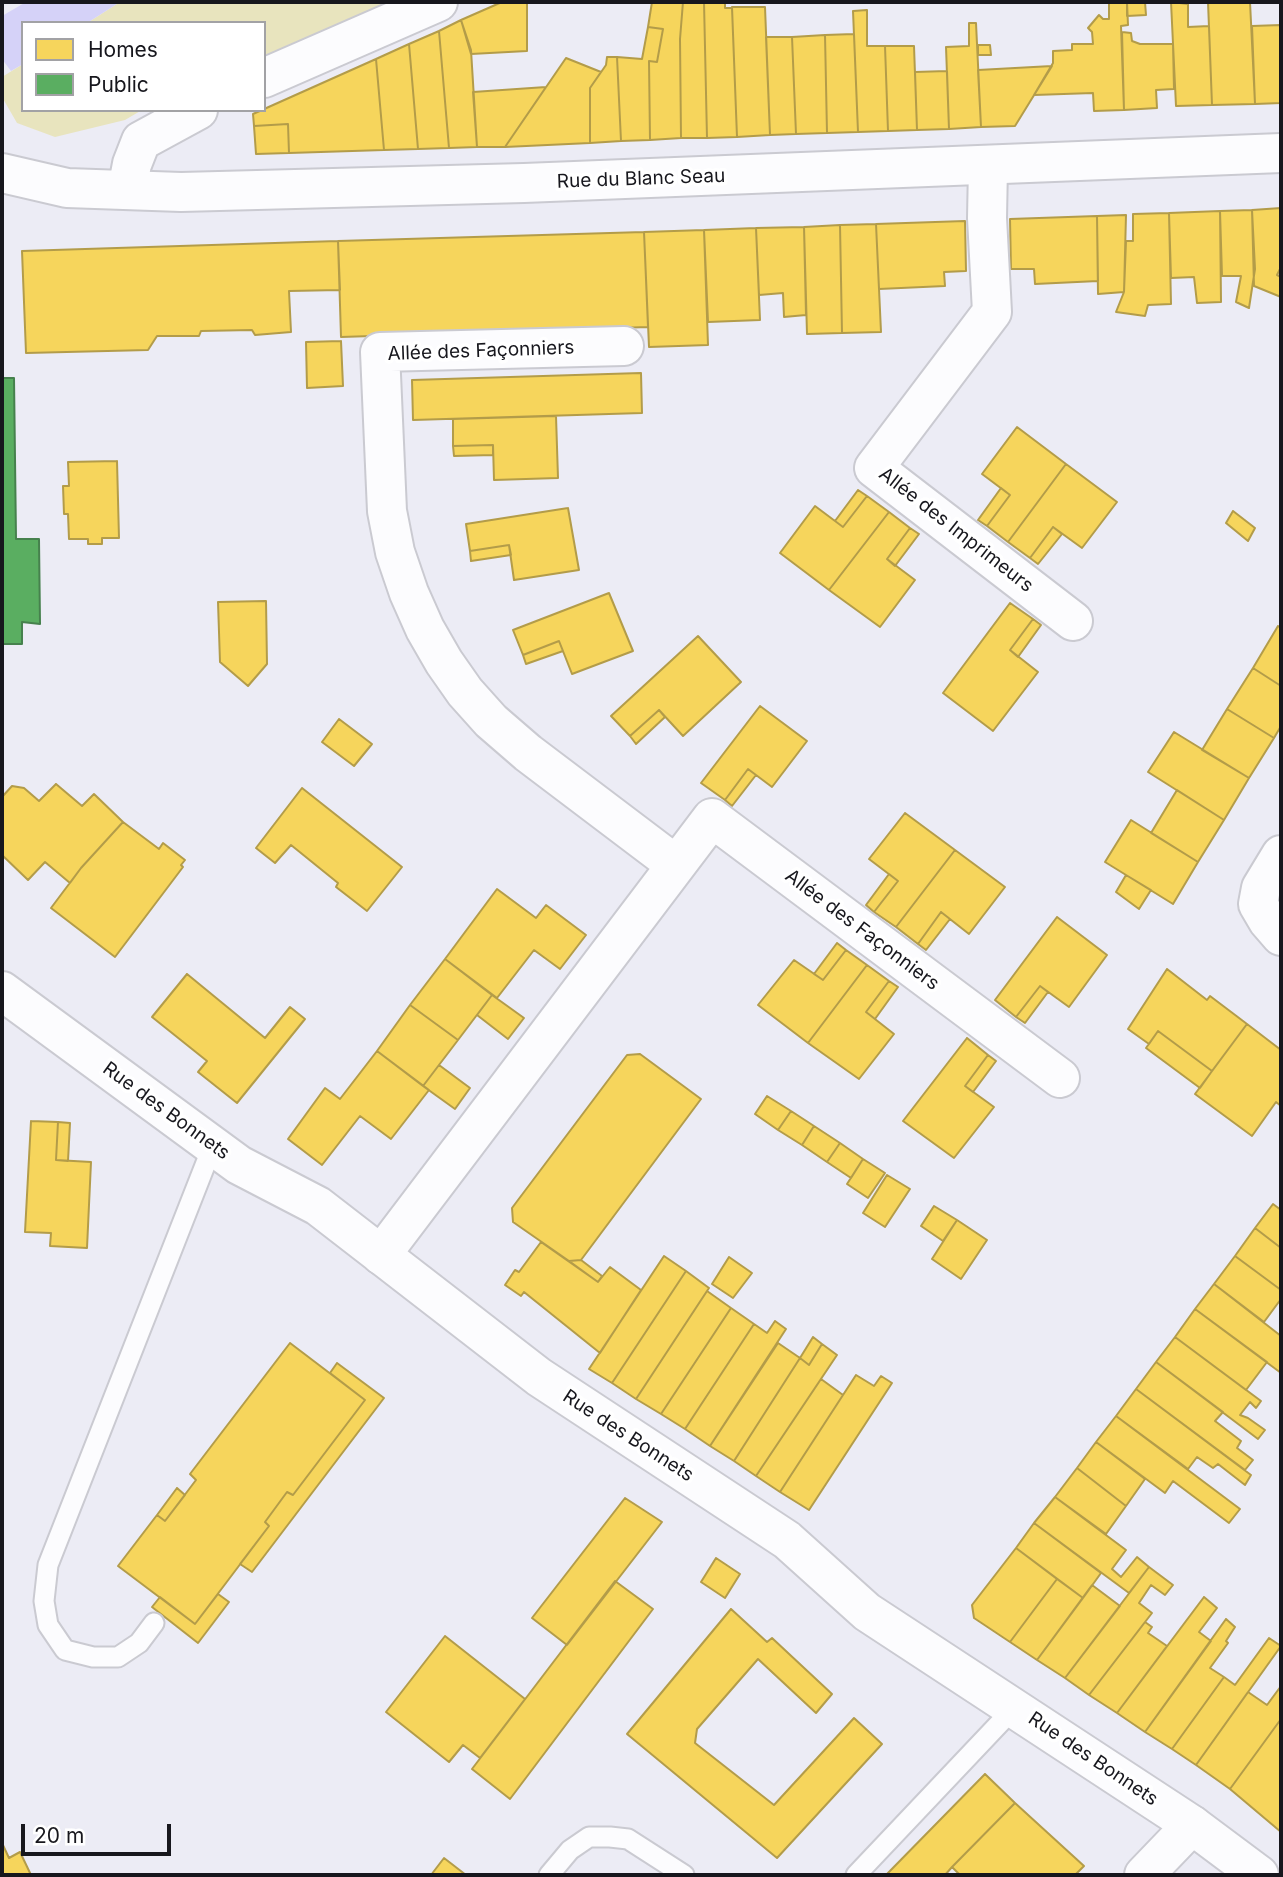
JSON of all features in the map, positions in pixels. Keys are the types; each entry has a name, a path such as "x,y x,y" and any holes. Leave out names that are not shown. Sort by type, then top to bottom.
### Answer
{"street":[{"path":"266,77 438,2"},
{"path":"127,190 132,164 141,141 194,112"},
{"name":"Rue du Blanc Seau","path":"2,173 67,188 181,192 524,183 1281,153"},
{"name":"Allée des Imprimeurs","path":"988,166 992,312 874,468 1073,621"},
{"name":"Allée des Façonniers","path":"624,346 380,352 387,511 395,552 409,593 431,640 465,692 491,721 528,753 676,865"},
{"name":"Allée des Façonniers","path":"382,1255 712,818 1060,1078"},
{"path":"1281,855 1261,888 1258,904 1281,936"},
{"name":"Rue des Bonnets","path":"2,991 239,1165 318,1206 539,1377 787,1540 867,1612 1192,1825 1259,1875"},
{"path":"1144,1875 1192,1825"}],"lane":[{"path":"154,1623 139,1643 118,1657 93,1657 65,1650 48,1625 44,1601 48,1566 213,1145"},
{"path":"856,1875 1015,1707"},
{"path":"549,1875 570,1850 589,1837 610,1837 628,1839 684,1875"}],"shaded area":[{"path":"120,2 412,2 292,54 266,57 266,21 90,21"},
{"path":"21,65 21,112 139,112 125,120 55,137 17,123 2,97 2,77"}],"water":[{"path":"26,2 120,2 90,21 21,21 21,65 11,71 2,59 2,16"}],"building: Homes":[{"path":"502,2 527,2 527,51 471,54 461,20"},
{"path":"652,2 683,2 680,39 681,138 650,140 649,61 657,62 663,29 648,27"},
{"path":"683,2 704,2 707,138 681,138 680,39"},
{"path":"704,2 725,2 725,8 732,8 737,137 707,138"},
{"path":"1109,2 1127,2 1128,25 1121,26 1124,110 1094,111 1093,93 1034,95 1053,63 1053,51 1072,50 1072,44 1093,44 1092,32 1088,28 1099,15 1103,19 1109,19"},
{"path":"1127,2 1145,2 1146,15 1127,16"},
{"path":"1171,2 1188,4 1188,27 1209,26 1212,105 1176,106"},
{"path":"1208,2 1250,2 1255,104 1212,105"},
{"path":"732,7 765,7 770,135 737,137"},
{"path":"867,10 867,46 885,46 888,131 858,132 853,11"},
{"path":"461,20 471,50 477,147 449,148 439,31"},
{"path":"969,23 976,23 981,127 949,129 946,47 969,46"},
{"path":"1281,25 1281,103 1255,104 1252,26"},
{"path":"648,27 663,29 657,62 649,61 650,140 621,141 617,57 642,59"},
{"path":"439,31 449,148 418,149 409,44"},
{"path":"1122,32 1131,33 1132,41 1140,44 1173,44 1174,89 1156,90 1157,108 1124,110"},
{"path":"854,34 858,132 827,133 825,35"},
{"path":"825,35 827,133 796,134 792,37"},
{"path":"766,37 792,37 796,134 770,135"},
{"path":"409,44 418,149 384,150 376,59"},
{"path":"978,45 990,45 991,55 978,55"},
{"path":"885,46 914,46 917,130 888,131"},
{"path":"607,57 617,57 621,141 590,143 590,88 606,65"},
{"path":"566,58 601,72 590,88 590,143 505,147"},
{"path":"376,59 384,150 289,153 288,124 254,126 253,114 266,112 266,108"},
{"path":"1052,66 1015,126 981,127 978,70"},
{"path":"947,71 949,129 917,130 915,72"},
{"path":"546,87 505,147 477,147 473,92"},
{"path":"288,124 289,153 256,154 254,126"},
{"path":"1281,208 1281,267 1277,275 1281,277 1281,297 1254,286 1252,210"},
{"path":"1252,210 1255,269 1249,308 1236,302 1241,276 1222,276 1220,211"},
{"path":"1220,211 1221,302 1197,303 1194,277 1171,278 1169,213"},
{"path":"1169,213 1171,304 1148,305 1145,316 1116,312 1124,292 1126,241 1133,241 1133,214"},
{"path":"1126,215 1124,292 1098,294 1097,216"},
{"path":"1097,216 1098,281 1035,284 1034,269 1011,269 1010,219"},
{"path":"965,221 966,271 944,272 945,286 879,289 876,224"},
{"path":"876,224 881,332 842,333 840,225"},
{"path":"840,225 842,333 807,334 804,227"},
{"path":"804,227 806,315 784,317 783,293 759,295 756,228"},
{"path":"756,228 760,320 708,322 704,230"},
{"path":"704,230 708,345 649,347 644,232"},
{"path":"644,232 648,327 341,337 338,241"},
{"path":"338,241 340,290 289,291 291,332 255,335 252,330 201,331 199,336 157,336 148,350 26,353 22,251"},
{"path":"341,341 343,386 307,388 306,342"},
{"path":"641,373 642,413 413,420 412,380"},
{"path":"556,416 558,478 494,480 493,445 453,446 453,419"},
{"path":"1017,427 1066,464 1008,542 987,526 1010,495 982,474"},
{"path":"493,445 493,455 454,456 453,446"},
{"path":"117,461 119,538 102,538 102,544 88,544 88,539 69,539 68,514 64,514 63,486 69,486 68,462"},
{"path":"1066,464 1117,502 1082,548 1053,527 1030,558 1008,542"},
{"path":"1001,488 1010,495 987,526 978,520"},
{"path":"858,490 867,496 843,527 835,521"},
{"path":"867,496 889,512 829,590 780,553 815,506 843,527"},
{"path":"568,508 579,570 514,580 509,545 470,551 466,524"},
{"path":"1233,511 1255,528 1248,541 1226,523"},
{"path":"889,512 910,528 887,559 915,580 880,627 829,590"},
{"path":"1053,527 1062,534 1038,564 1030,558"},
{"path":"910,528 919,534 895,566 887,559"},
{"path":"509,545 511,555 471,561 470,551"},
{"path":"609,593 633,651 572,674 559,641 523,655 513,630"},
{"path":"266,601 267,664 248,686 220,662 218,602"},
{"path":"1010,603 1033,619 1010,650 1038,672 993,731 943,693"},
{"path":"1033,619 1041,625 1018,657 1010,650"},
{"path":"1278,626 1281,628 1281,686 1253,668"},
{"path":"698,636 741,682 683,736 659,710 630,736 611,716"},
{"path":"559,641 563,651 526,664 523,655"},
{"path":"1253,668 1281,686 1281,726 1274,738 1227,709"},
{"path":"760,706 807,741 772,787 748,769 725,800 701,783"},
{"path":"1227,709 1274,738 1249,778 1202,750"},
{"path":"659,710 665,717 636,744 630,736"},
{"path":"339,719 372,744 354,766 322,742"},
{"path":"1174,732 1249,778 1224,820 1148,772"},
{"path":"748,769 756,775 732,806 725,800"},
{"path":"56,784 82,806 94,794 123,822 70,883 45,862 28,880 2,855 2,797 12,786 24,788 39,801"},
{"path":"302,788 402,867 367,911 336,887 338,883 291,845 275,863 256,848"},
{"path":"1177,790 1224,820 1198,862 1151,833"},
{"path":"905,813 955,850 896,927 874,912 898,881 869,859"},
{"path":"1131,820 1198,862 1173,904 1105,862"},
{"path":"123,822 159,849 163,843 185,860 181,865 183,867 115,957 51,908 81,868"},
{"path":"955,850 1005,887 969,934 941,912 918,944 896,927"},
{"path":"889,874 898,881 874,912 866,905"},
{"path":"1126,875 1151,890 1139,909 1116,892"},
{"path":"497,889 536,918 546,905 586,935 560,969 534,950 497,998 445,959"},
{"path":"941,912 950,919 926,950 918,944"},
{"path":"1057,917 1107,955 1069,1007 1040,986 1016,1017 995,1000"},
{"path":"837,943 846,950 823,980 814,974"},
{"path":"846,950 867,965 808,1043 758,1005 794,960 823,980"},
{"path":"445,959 492,995 458,1040 410,1005"},
{"path":"867,965 889,981 866,1012 894,1034 859,1079 808,1043"},
{"path":"1167,969 1207,1000 1210,996 1247,1024 1212,1071 1158,1031 1149,1044 1128,1029"},
{"path":"187,974 265,1038 290,1007 305,1019 237,1103 198,1072 207,1061 152,1017"},
{"path":"889,981 898,987 875,1019 866,1012"},
{"path":"1040,986 1048,992 1025,1023 1016,1017"},
{"path":"492,995 524,1018 508,1039 477,1015"},
{"path":"410,1005 458,1040 423,1086 377,1051"},
{"path":"1247,1024 1281,1050 1281,1106 1276,1102 1252,1136 1195,1094"},
{"path":"1158,1031 1212,1071 1200,1088 1146,1048"},
{"path":"967,1038 988,1055 965,1086 994,1107 954,1158 903,1121"},
{"path":"377,1051 429,1090 391,1139 360,1116 322,1165 288,1139 325,1088 340,1099"},
{"path":"640,1054 701,1099 581,1260 569,1261 513,1222 512,1208 627,1055"},
{"path":"988,1055 996,1061 973,1092 965,1086"},
{"path":"439,1065 470,1088 455,1109 423,1086"},
{"path":"767,1096 791,1111 778,1130 755,1114"},
{"path":"791,1111 814,1126 802,1145 778,1130"},
{"path":"31,1121 58,1122 56,1160 91,1162 87,1248 50,1246 51,1233 25,1232"},
{"path":"58,1122 70,1123 68,1161 56,1160"},
{"path":"814,1126 840,1143 827,1162 802,1145"},
{"path":"840,1143 863,1159 851,1178 827,1162"},
{"path":"863,1159 885,1173 868,1198 847,1184"},
{"path":"887,1175 910,1189 885,1227 863,1213"},
{"path":"1273,1204 1281,1210 1281,1248 1255,1228"},
{"path":"934,1206 957,1220 943,1241 921,1226"},
{"path":"957,1220 987,1240 961,1279 932,1259"},
{"path":"1255,1228 1281,1248 1281,1290 1235,1256"},
{"path":"541,1242 598,1282 610,1267 641,1290 600,1353 524,1292 521,1296 505,1285 515,1270 519,1272"},
{"path":"664,1256 686,1271 612,1383 589,1369"},
{"path":"1235,1256 1281,1290 1281,1299 1264,1322 1214,1284"},
{"path":"729,1257 752,1273 733,1298 712,1284"},
{"path":"581,1260 602,1276 598,1282 569,1261"},
{"path":"686,1271 709,1288 636,1399 612,1383"},
{"path":"1214,1284 1281,1336 1281,1373 1195,1309"},
{"path":"707,1291 731,1308 661,1414 636,1399"},
{"path":"731,1308 754,1324 685,1429 661,1414"},
{"path":"1195,1309 1267,1362 1246,1390 1175,1337"},
{"path":"775,1321 786,1329 710,1446 685,1429 754,1324 767,1333"},
{"path":"813,1337 822,1344 809,1365 800,1358"},
{"path":"1175,1337 1261,1401 1256,1408 1250,1402 1240,1415 1265,1430 1258,1439 1156,1362"},
{"path":"290,1343 365,1400 293,1495 287,1492 265,1522 269,1526 195,1624 118,1566 157,1515 165,1521 196,1480 190,1474"},
{"path":"778,1343 800,1358 734,1461 710,1446"},
{"path":"822,1344 837,1355 756,1476 734,1461 800,1358 809,1365"},
{"path":"1156,1362 1223,1412 1215,1421 1241,1441 1237,1448 1253,1460 1245,1470 1136,1389"},
{"path":"337,1363 384,1398 252,1572 240,1564 269,1526 265,1522 287,1492 293,1495 365,1400 330,1373"},
{"path":"856,1375 874,1386 881,1376 892,1383 809,1510 780,1492"},
{"path":"821,1379 843,1395 780,1492 756,1476"},
{"path":"1136,1389 1251,1475 1245,1485 1218,1464 1213,1468 1197,1457 1188,1469 1116,1416"},
{"path":"1116,1416 1240,1509 1229,1523 1173,1481 1165,1493 1096,1442"},
{"path":"1096,1442 1145,1479 1126,1506 1077,1468"},
{"path":"1077,1468 1126,1506 1106,1534 1055,1497"},
{"path":"177,1488 185,1495 165,1521 157,1515"},
{"path":"1055,1497 1126,1550 1112,1569 1121,1577 1137,1557 1149,1567 1129,1593 1034,1523"},
{"path":"625,1498 662,1522 567,1645 532,1618"},
{"path":"1034,1523 1101,1573 1083,1598 1016,1548"},
{"path":"1016,1548 1057,1579 1010,1642 974,1618 972,1605"},
{"path":"716,1558 740,1574 725,1598 701,1582"},
{"path":"1149,1567 1173,1585 1165,1595 1151,1585 1139,1603 1152,1613 1089,1695 1065,1678"},
{"path":"1057,1579 1083,1598 1037,1660 1010,1642"},
{"path":"615,1581 653,1609 510,1799 472,1769"},
{"path":"1092,1585 1120,1606 1065,1678 1037,1660"},
{"path":"218,1594 229,1602 198,1643 152,1607 160,1597 195,1624"},
{"path":"1204,1597 1217,1608 1199,1632 1211,1641 1145,1732 1117,1713"},
{"path":"731,1609 767,1642 772,1638 832,1694 816,1713 758,1659 697,1729 695,1743 774,1805 854,1718 882,1744 777,1858 627,1734"},
{"path":"1226,1619 1235,1627 1226,1641 1228,1643 1210,1668 1224,1677 1172,1749 1145,1732"},
{"path":"1145,1622 1152,1627 1148,1633 1167,1646 1117,1713 1089,1695"},
{"path":"445,1636 525,1699 480,1758 463,1745 449,1762 386,1712"},
{"path":"1269,1638 1281,1646 1196,1765 1172,1749 1224,1677 1235,1685"},
{"path":"1281,1686 1281,1719 1230,1789 1196,1765 1248,1692 1267,1705"},
{"path":"1281,1719 1281,1832 1230,1789"},
{"path":"985,1774 1015,1803 945,1875 886,1875"},
{"path":"1015,1803 1084,1866 1075,1875 960,1875 952,1867"},
{"path":"2,1843 9,1858 20,1852 31,1875 2,1875"},
{"path":"444,1858 466,1875 431,1875"}],"building: Public":[{"path":"2,378 14,378 16,539 39,539 40,624 22,622 22,644 2,644"}]}
